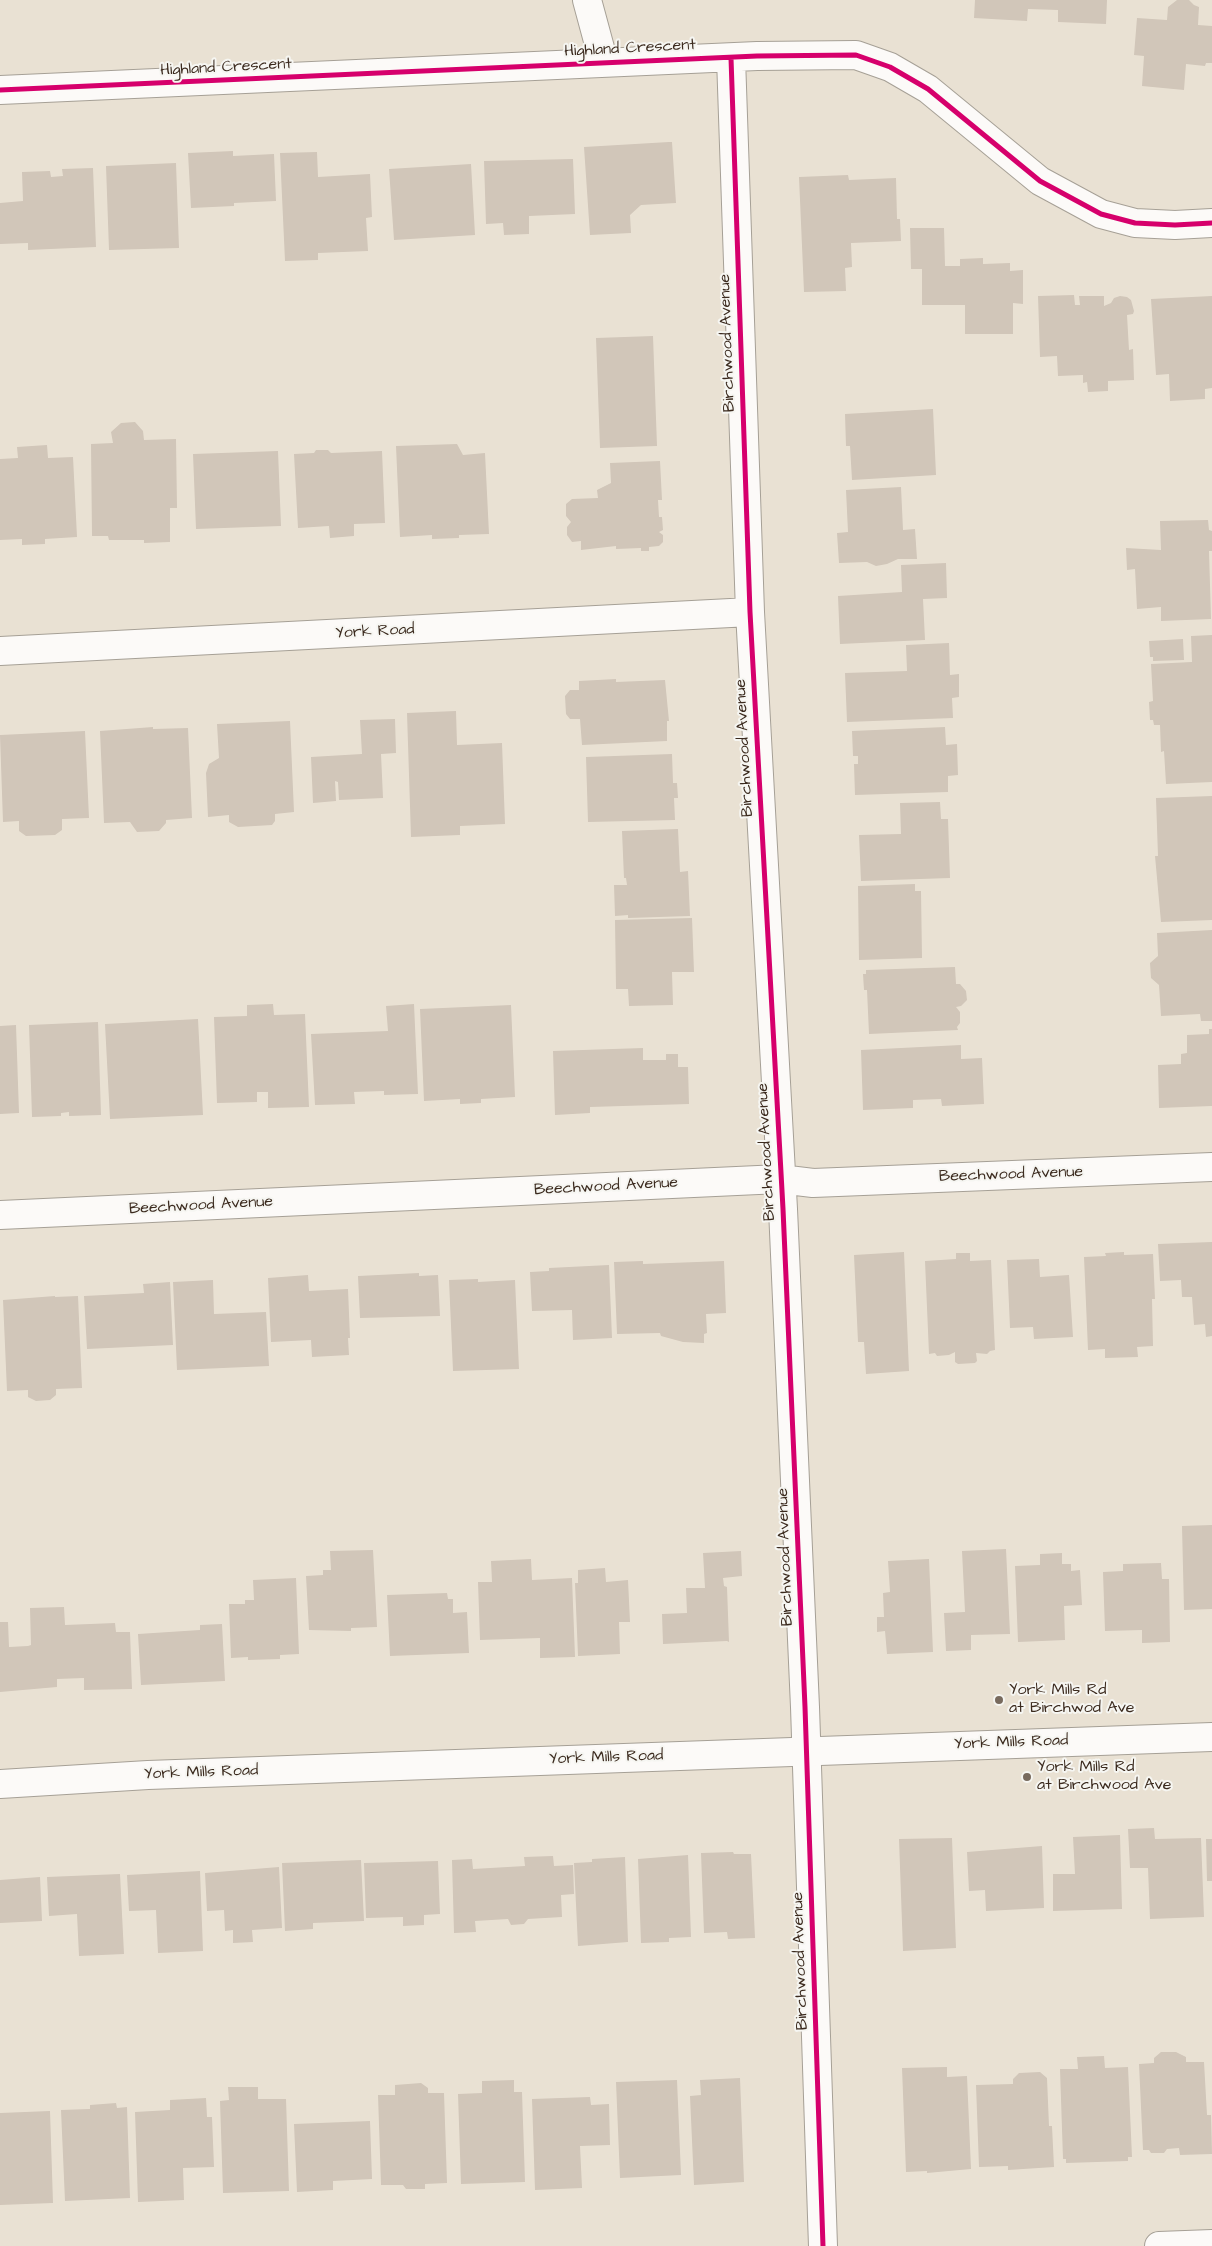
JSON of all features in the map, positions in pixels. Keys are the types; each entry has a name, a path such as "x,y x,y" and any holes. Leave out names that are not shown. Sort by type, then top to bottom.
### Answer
{"street":[{"path":"587,0 604,63"},
{"name":"Highland Crescent","path":"0,90 604,63 856,55 890,67 928,89 1040,181 1101,214 1135,223 1175,225 1212,223"},
{"name":"Birchwood Avenue","path":"731,58 750,612 780,1179 806,1751 823,2246"},
{"name":"York Road","path":"0,651 750,612"},
{"name":"Beechwood Avenue","path":"0,1215 780,1179 813,1183 1212,1167"},
{"name":"York Mills Road","path":"0,1784 148,1775 1212,1736"},
{"path":"1159,2246 1212,2244"}],"building":[{"path":"975,0 1107,0 1106,24 1058,22 1058,10 1028,9 1027,21 974,18"},
{"path":"1177,0 1189,0 1199,7 1198,25 1212,26 1212,63 1206,63 1205,66 1186,64 1184,90 1142,86 1144,56 1134,55 1137,18 1167,20 1168,7"},
{"path":"672,142 676,203 641,205 630,215 631,233 590,235 584,147"},
{"path":"233,151 233,156 274,154 276,201 234,203 234,206 191,208 188,153"},
{"path":"317,152 318,177 370,174 372,217 366,218 368,251 318,253 318,260 285,261 280,153"},
{"path":"573,159 575,214 529,216 529,234 504,235 503,223 486,224 484,161"},
{"path":"176,163 179,248 109,250 106,166"},
{"path":"471,164 475,235 394,240 389,169"},
{"path":"93,168 96,247 28,250 28,243 0,244 0,203 23,201 22,172 50,171 51,177 63,176 62,169"},
{"path":"848,175 849,180 896,178 897,219 900,219 901,241 851,243 852,267 845,268 846,291 804,292 799,177"},
{"path":"910,228 944,228 945,266 960,266 960,259 983,258 983,264 1010,263 1010,271 1023,270 1023,304 1013,303 1013,334 965,334 965,305 922,305 922,269 911,269"},
{"path":"1074,295 1075,305 1080,305 1079,296 1104,296 1104,306 1120,296 1131,300 1134,311 1133,314 1127,315 1129,350 1133,349 1134,380 1108,381 1108,391 1088,392 1087,382 1083,383 1083,375 1058,376 1057,356 1040,357 1038,296"},
{"path":"1212,296 1212,388 1205,389 1205,399 1170,401 1169,374 1156,375 1151,299"},
{"path":"653,336 657,446 600,448 596,338"},
{"path":"933,409 936,475 852,480 850,446 846,446 845,414"},
{"path":"135,422 143,431 144,440 176,439 177,508 170,508 170,542 144,543 144,540 109,540 108,536 92,536 91,444 113,443 111,432 121,423"},
{"path":"457,444 463,455 485,453 489,534 459,535 459,538 432,539 432,535 400,537 396,446"},
{"path":"47,445 48,458 73,457 77,537 45,539 45,544 22,545 22,539 0,540 0,459 18,458 17,447"},
{"path":"316,450 328,450 331,453 382,451 385,523 354,524 354,536 330,538 329,526 298,528 294,454 314,453"},
{"path":"278,451 281,526 196,529 193,454"},
{"path":"660,461 662,500 658,500 659,517 662,517 663,530 659,532 663,535 663,542 659,546 649,547 649,551 641,551 641,548 616,549 616,546 581,550 581,541 572,542 567,535 567,527 571,522 566,516 566,504 572,499 598,498 597,490 611,483 610,463"},
{"path":"901,487 903,530 915,529 917,559 898,559 876,566 867,562 839,563 837,533 848,532 846,490"},
{"path":"1208,520 1209,530 1212,531 1212,551 1209,551 1211,619 1161,621 1161,607 1137,609 1135,569 1127,570 1126,548 1161,550 1160,521"},
{"path":"946,563 947,598 923,599 925,640 840,644 838,596 902,592 901,565"},
{"path":"1212,635 1212,782 1166,784 1164,751 1161,752 1160,725 1154,725 1153,720 1150,720 1149,702 1153,701 1151,664 1192,662 1191,636"},
{"path":"1183,639 1184,660 1153,661 1153,657 1150,657 1149,641"},
{"path":"949,643 950,675 959,674 959,697 952,698 953,718 847,722 845,673 907,671 906,645"},
{"path":"616,679 616,682 665,680 669,721 667,721 667,741 582,745 580,719 570,719 566,714 565,696 570,690 579,690 579,681"},
{"path":"456,711 457,745 502,743 505,824 460,826 460,835 411,837 407,713"},
{"path":"395,719 396,753 381,754 383,798 339,800 338,782 335,781 336,801 313,803 311,757 362,754 360,720"},
{"path":"290,721 294,812 275,814 275,821 272,825 238,827 229,822 229,815 208,817 206,773 209,764 219,758 217,724"},
{"path":"153,727 153,729 188,728 192,818 166,820 166,823 159,831 137,832 130,822 104,823 100,731"},
{"path":"945,727 946,745 957,744 958,775 948,776 948,792 855,795 854,764 858,764 858,756 853,756 852,731"},
{"path":"85,731 89,818 62,819 62,830 55,835 26,836 19,831 19,821 3,822 0,735"},
{"path":"672,754 673,783 677,783 678,798 674,798 675,820 588,822 586,757"},
{"path":"1212,796 1212,920 1161,922 1155,856 1158,856 1156,798"},
{"path":"940,802 941,819 948,819 950,878 861,881 859,835 901,834 900,803"},
{"path":"678,829 680,872 688,871 690,916 628,918 628,915 615,916 614,885 627,885 626,878 624,878 622,831"},
{"path":"915,884 915,891 921,891 922,958 859,960 858,886"},
{"path":"692,918 694,972 672,972 673,1005 629,1006 628,989 616,989 615,920"},
{"path":"1212,930 1212,1021 1201,1021 1200,1014 1161,1016 1159,985 1151,978 1150,963 1158,956 1157,933"},
{"path":"955,967 956,984 960,984 966,991 967,1000 961,1006 956,1007 960,1012 958,1030 869,1034 867,990 864,990 863,974 866,974 866,970"},
{"path":"273,1004 274,1015 305,1014 309,1107 268,1108 268,1092 257,1092 257,1102 217,1103 214,1017 247,1016 247,1005"},
{"path":"414,1004 418,1094 384,1095 384,1091 354,1092 355,1104 315,1105 311,1034 388,1031 386,1006"},
{"path":"511,1005 515,1097 481,1099 481,1103 460,1104 460,1099 424,1101 420,1009"},
{"path":"198,1019 203,1115 110,1119 105,1024"},
{"path":"98,1022 101,1115 69,1116 69,1112 61,1113 61,1116 32,1117 29,1025"},
{"path":"16,1025 19,1113 0,1114 0,1026"},
{"path":"1209,1029 1212,1029 1212,1106 1159,1108 1158,1065 1181,1064 1181,1054 1187,1053 1187,1035 1209,1034"},
{"path":"961,1045 961,1059 982,1058 984,1104 942,1106 941,1099 913,1100 913,1108 863,1110 861,1050"},
{"path":"643,1048 643,1060 666,1060 666,1054 678,1054 678,1067 688,1067 689,1104 590,1107 590,1113 555,1115 553,1051"},
{"path":"1212,1242 1212,1336 1206,1337 1205,1324 1194,1325 1192,1297 1182,1297 1181,1280 1160,1281 1158,1244"},
{"path":"904,1252 909,1371 866,1374 864,1342 858,1342 854,1255"},
{"path":"1124,1252 1124,1255 1153,1254 1155,1299 1152,1299 1153,1346 1137,1347 1138,1357 1105,1358 1105,1349 1088,1350 1084,1257 1106,1256 1105,1253"},
{"path":"956,1253 970,1253 970,1261 991,1260 995,1350 987,1354 976,1353 977,1361 975,1363 958,1364 955,1362 955,1352 949,1355 937,1356 935,1353 929,1354 925,1261 956,1259"},
{"path":"1039,1259 1040,1277 1069,1275 1073,1337 1034,1339 1033,1327 1010,1328 1007,1260"},
{"path":"643,1261 643,1264 724,1261 726,1313 706,1314 707,1333 704,1334 704,1343 683,1342 661,1336 660,1333 617,1334 614,1262"},
{"path":"609,1265 612,1338 573,1340 572,1310 532,1311 530,1272 549,1271 549,1268"},
{"path":"419,1273 419,1276 438,1275 440,1316 360,1318 358,1276"},
{"path":"308,1275 309,1291 348,1289 349,1355 312,1357 311,1340 271,1342 268,1278"},
{"path":"478,1279 478,1282 515,1280 519,1369 453,1371 449,1280"},
{"path":"213,1280 214,1314 266,1312 269,1366 177,1370 173,1282"},
{"path":"170,1282 173,1345 87,1349 84,1296 144,1293 143,1284"},
{"path":"78,1296 82,1388 56,1389 56,1395 50,1400 36,1401 28,1397 28,1390 7,1391 3,1300"},
{"path":"1212,1525 1212,1609 1184,1610 1182,1526"},
{"path":"1006,1549 1010,1634 971,1635 971,1650 946,1651 944,1613 965,1612 962,1551"},
{"path":"373,1550 377,1627 351,1628 351,1631 309,1630 306,1576 323,1575 323,1570 331,1570 330,1551"},
{"path":"741,1551 742,1576 723,1578 724,1586 727,1587 729,1642 663,1644 662,1614 687,1613 686,1588 705,1588 703,1553"},
{"path":"1062,1553 1062,1564 1071,1564 1071,1571 1080,1570 1082,1605 1064,1606 1065,1640 1018,1642 1015,1566 1040,1565 1040,1554"},
{"path":"531,1559 532,1580 572,1578 575,1657 540,1658 540,1638 480,1640 478,1582 492,1582 491,1561"},
{"path":"929,1559 933,1652 887,1654 885,1631 877,1632 877,1617 884,1617 883,1593 890,1592 888,1561"},
{"path":"1161,1563 1162,1579 1169,1579 1170,1642 1142,1643 1142,1630 1105,1631 1103,1572 1123,1571 1123,1564"},
{"path":"605,1568 606,1582 628,1580 630,1622 619,1622 620,1654 578,1656 575,1583 578,1583 578,1570"},
{"path":"296,1578 299,1654 280,1655 280,1659 248,1660 248,1657 231,1658 229,1604 245,1604 245,1600 254,1600 253,1580"},
{"path":"447,1593 448,1599 453,1599 453,1613 467,1612 469,1653 390,1656 387,1595"},
{"path":"64,1607 65,1625 115,1623 116,1632 130,1632 132,1689 84,1690 84,1678 57,1679 57,1687 0,1692 0,1622 8,1622 9,1647 28,1646 31,1645 30,1608"},
{"path":"222,1624 225,1681 141,1685 138,1634 200,1630 200,1625"},
{"path":"1154,1828 1155,1839 1201,1838 1204,1917 1150,1919 1148,1868 1130,1868 1128,1829"},
{"path":"1120,1835 1122,1909 1053,1911 1053,1874 1075,1874 1073,1837"},
{"path":"952,1838 956,1948 903,1951 899,1839"},
{"path":"1206,1839 1212,1839 1212,1881 1207,1881"},
{"path":"1042,1846 1044,1908 986,1911 985,1890 969,1891 967,1852"},
{"path":"733,1852 734,1854 751,1854 755,1938 728,1939 727,1932 704,1933 701,1853"},
{"path":"688,1855 691,1937 669,1938 669,1942 641,1943 638,1859"},
{"path":"553,1856 554,1866 573,1865 574,1894 561,1895 562,1917 528,1919 524,1924 511,1925 508,1919 475,1921 476,1932 454,1933 452,1860 472,1859 473,1869 525,1866 524,1857"},
{"path":"625,1857 628,1942 578,1946 574,1863 592,1862 592,1859"},
{"path":"361,1860 364,1921 313,1923 313,1929 285,1931 282,1863"},
{"path":"438,1861 440,1914 424,1915 424,1925 403,1926 403,1917 366,1918 364,1863"},
{"path":"279,1867 282,1928 252,1930 253,1942 233,1943 233,1930 225,1931 224,1910 207,1911 205,1873"},
{"path":"200,1871 203,1951 158,1953 156,1910 129,1911 127,1875"},
{"path":"120,1874 124,1954 79,1956 77,1914 49,1916 47,1877"},
{"path":"40,1877 42,1921 0,1923 0,1880"},
{"path":"1161,2052 1176,2052 1186,2057 1186,2062 1204,2062 1207,2115 1211,2115 1212,2154 1180,2155 1179,2148 1167,2149 1164,2153 1151,2153 1149,2150 1143,2150 1139,2064 1154,2063 1154,2058"},
{"path":"1104,2056 1105,2068 1128,2067 1132,2157 1128,2157 1128,2161 1066,2163 1066,2159 1063,2159 1060,2069 1078,2069 1077,2057"},
{"path":"947,2067 947,2077 967,2076 971,2169 927,2173 927,2171 906,2172 902,2068"},
{"path":"1040,2072 1047,2078 1049,2126 1052,2126 1054,2167 1008,2170 1008,2166 979,2167 976,2085 1013,2084 1013,2079 1019,2073"},
{"path":"740,2078 744,2182 694,2185 690,2096 701,2095 700,2080"},
{"path":"514,2080 514,2092 522,2092 525,2182 461,2184 458,2094 482,2093 482,2081"},
{"path":"677,2080 681,2175 620,2178 616,2082"},
{"path":"421,2083 428,2088 428,2093 444,2093 447,2183 425,2184 425,2189 406,2189 403,2185 381,2185 378,2095 395,2095 395,2085"},
{"path":"228,2087 258,2087 258,2099 286,2099 289,2191 223,2193 220,2101 229,2100"},
{"path":"590,2097 591,2105 609,2104 610,2145 580,2146 582,2188 535,2190 532,2099"},
{"path":"206,2098 207,2117 212,2117 214,2167 183,2168 184,2200 138,2202 135,2112 170,2110 170,2100"},
{"path":"116,2103 117,2108 127,2107 130,2198 65,2201 61,2110 90,2109 90,2105"},
{"path":"50,2111 53,2203 0,2205 0,2113"},
{"path":"370,2121 372,2179 333,2181 333,2190 297,2192 294,2124"}],"cycle path":[{"path":"0,90 757,56 856,55 890,67 928,89 1040,181 1101,214 1135,223 1175,225 1212,223"},
{"path":"731,58 750,612 783,1209 805,1707 823,2246"}],"place":[{"name":"York Mills Rd at Birchwod Ave","path":"999,1700"},
{"name":"York Mills Rd at Birchwood Ave","path":"1027,1777"}]}
